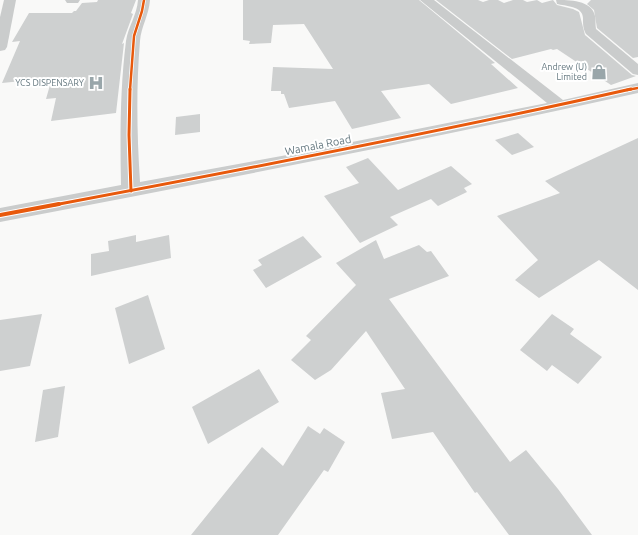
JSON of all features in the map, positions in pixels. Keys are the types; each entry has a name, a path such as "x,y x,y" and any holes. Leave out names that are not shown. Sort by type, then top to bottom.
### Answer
{"street":[{"path":"0,47 10,0"},
{"path":"131,191 128,142 133,38 144,8 144,0"},
{"path":"426,0 561,106"},
{"path":"560,1 578,5 586,10 589,15 590,31 638,71"},
{"name":"Wamala Road","path":"0,215 131,191 561,106 638,88"}],"building":[{"path":"98,0 136,0 131,13 133,14 122,44 124,43 116,113 51,121 56,98 46,99 52,78 2,83 20,41 12,42 29,13 72,13 76,11 82,3 97,2"},
{"path":"243,0 419,0 495,63 491,64 518,88 451,104 429,84 381,91 401,118 352,129 335,101 289,108 284,94 281,94 281,91 271,91 273,67 333,69 304,24 273,25 271,43 249,44 250,41 243,40"},
{"path":"436,0 478,0 483,2 498,0 504,3 513,0 523,0 527,2 537,0 542,3 553,0 557,5 579,12 585,35 632,75 636,76 611,85 557,49 551,49 512,59"},
{"path":"591,0 638,0 638,57 633,58 597,28 594,10 587,4"},
{"path":"200,114 200,132 175,135 176,117"},
{"path":"518,133 534,147 512,155 495,140"},
{"path":"638,138 638,290 599,260 539,298 515,280 538,260 497,216 560,193 545,181"},
{"path":"368,158 398,190 451,166 472,184 464,188 467,192 438,206 431,199 390,217 398,225 360,243 324,196 359,183 346,167"},
{"path":"136,235 136,242 169,235 171,258 91,276 91,254 109,251 108,241"},
{"path":"303,236 322,257 266,288 253,270 262,265 258,260"},
{"path":"376,240 384,259 419,245 427,252 431,251 449,276 389,299 510,462 526,450 558,489 592,535 509,535 477,492 475,493 433,432 392,439 381,393 405,389 366,331 331,370 315,380 291,360 311,340 306,336 356,285 336,263"},
{"path":"148,295 165,349 129,364 115,308"},
{"path":"42,314 30,366 0,371 0,320"},
{"path":"552,314 574,329 570,334 602,357 578,384 552,365 547,371 520,350"},
{"path":"259,369 279,402 208,444 192,407"},
{"path":"65,386 58,437 35,442 43,390"},
{"path":"308,426 320,434 324,428 345,442 328,472 324,470 278,535 191,535 262,447 283,466"}],"cycle path":[{"path":"131,191 129,154 131,60 135,30 144,5 144,0"},
{"path":"0,215 287,161 502,118 638,88"}],"place":[{"name":"Andrew (U) Limited","path":"599,72"},
{"name":"YCS DISPENSARY","path":"96,83"}]}
